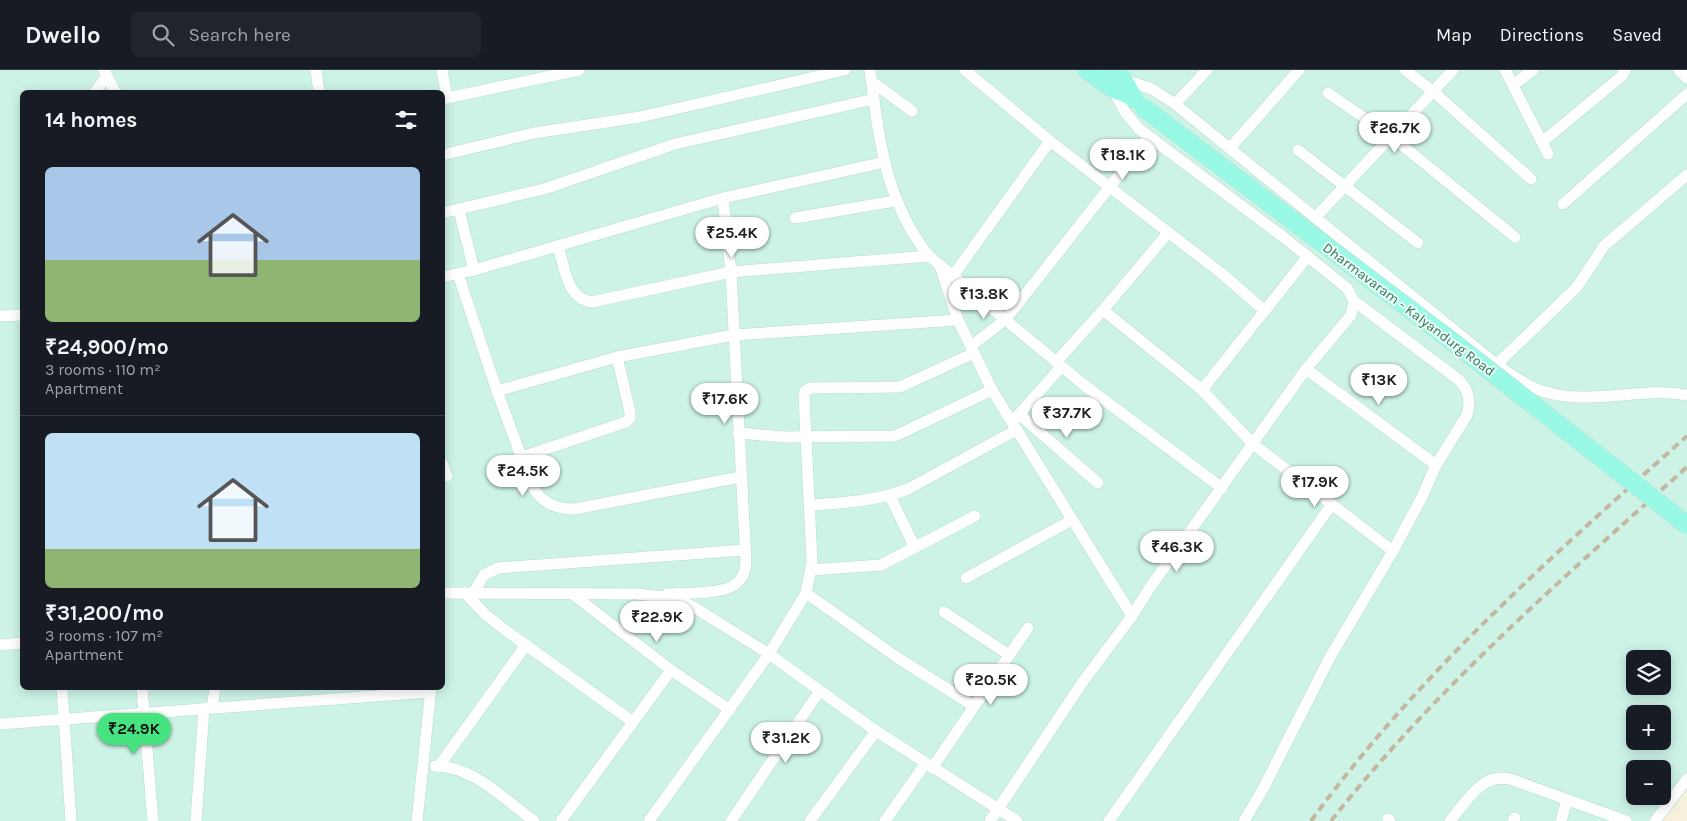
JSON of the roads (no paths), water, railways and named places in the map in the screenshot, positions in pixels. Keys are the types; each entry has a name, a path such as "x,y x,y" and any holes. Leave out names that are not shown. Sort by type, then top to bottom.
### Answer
{"main road":[{"name":"Dharmavaram - Kalyandurg Road","path":"1087,70 1116,79 1144,108 1453,342 1687,525"}],"street":[{"path":"442,70 444,90"},
{"path":"445,99 579,70"},
{"path":"445,154 534,133 640,117 845,70"},
{"path":"965,70 1050,141 1265,311"},
{"path":"1175,104 1207,70"},
{"path":"1231,148 1299,70"},
{"path":"1405,70 1434,93 1532,180"},
{"path":"1315,218 1434,93 1453,70"},
{"path":"1505,70 1548,154"},
{"path":"1513,86 1533,70"},
{"path":"1542,142 1622,76 1624,70"},
{"path":"1680,70 1687,78"},
{"path":"319,90 320,71"},
{"path":"96,90 105,74"},
{"path":"105,74 114,90"},
{"path":"870,75 885,162 896,201 910,231 929,256 1058,364 1222,488"},
{"path":"870,75 912,111"},
{"path":"1116,79 1152,89 1175,104 1497,364 1534,388 1561,396 1597,398 1657,393 1687,395"},
{"path":"1116,79 1125,112 1139,129 1308,256 1347,288 1354,300 1467,388 1470,406 1467,415 1436,465 1423,495 1393,550 1322,672 1263,789 1244,821"},
{"path":"1328,93 1392,138 1515,237"},
{"path":"1563,204 1687,94"},
{"path":"445,212 544,189 676,144 874,98"},
{"path":"649,821 769,654 806,593 811,570 810,505 805,436 804,395 806,390 811,388 900,387 972,350 1005,320 1149,137"},
{"path":"952,277 1050,141"},
{"path":"1298,150 1418,243"},
{"path":"445,276 474,270 723,198 885,162"},
{"path":"1497,364 1574,291 1604,246 1687,175"},
{"path":"445,593 655,595 722,590 734,586 745,572 732,272 723,198"},
{"path":"795,218 896,201"},
{"path":"459,210 474,270"},
{"path":"810,505 869,501 890,496 914,486 1013,427 1020,414 1058,364 1168,233"},
{"path":"558,246 570,286 575,295 582,300 601,300 732,272 929,256"},
{"path":"1202,390 1308,256"},
{"path":"940,266 958,320 992,390 1013,427 1132,616"},
{"path":"458,274 497,392 539,498 550,505 563,509 575,509 740,477"},
{"path":"990,821 1082,683 1132,616 1306,369 1351,315 1354,300"},
{"path":"1103,310 1202,390 1253,444 1393,550"},
{"path":"0,316 20,314"},
{"path":"497,392 617,357 734,335 958,320"},
{"path":"522,457 626,422 630,418 617,357"},
{"path":"1306,369 1436,465"},
{"path":"738,433 805,436 895,436 992,390"},
{"path":"1020,414 1098,483"},
{"path":"445,471 447,476"},
{"path":"890,496 915,548"},
{"path":"1109,821 1332,504"},
{"path":"811,570 881,566 975,516"},
{"path":"966,578 1072,520"},
{"path":"469,593 484,575 498,568 745,550"},
{"path":"469,593 485,614 526,646 633,722"},
{"path":"571,593 671,670 730,710"},
{"path":"806,593 898,658 974,706"},
{"path":"655,595 672,598 692,606 769,654 819,692 876,731 929,766 999,808 1016,821"},
{"path":"944,612 1009,655"},
{"path":"885,821 974,706 1028,628"},
{"path":"0,645 20,643"},
{"path":"440,766 526,646"},
{"path":"561,821 671,670"},
{"path":"62,690 71,821"},
{"path":"142,690 153,821"},
{"path":"196,821 208,708 214,690"},
{"path":"0,724 430,690 424,766 417,821"},
{"path":"731,821 819,692"},
{"path":"810,821 876,731"},
{"path":"424,766 440,766 468,773 534,821"},
{"path":"1450,821 1480,786 1497,778 1513,780 1626,821"},
{"path":"1656,821 1687,779"},
{"path":"1561,821 1567,800"}],"railway":[{"path":"1311,821 1396,715 1488,618 1586,526 1687,436"},
{"path":"1331,821 1371,772 1457,680 1547,593 1687,467"}]}
